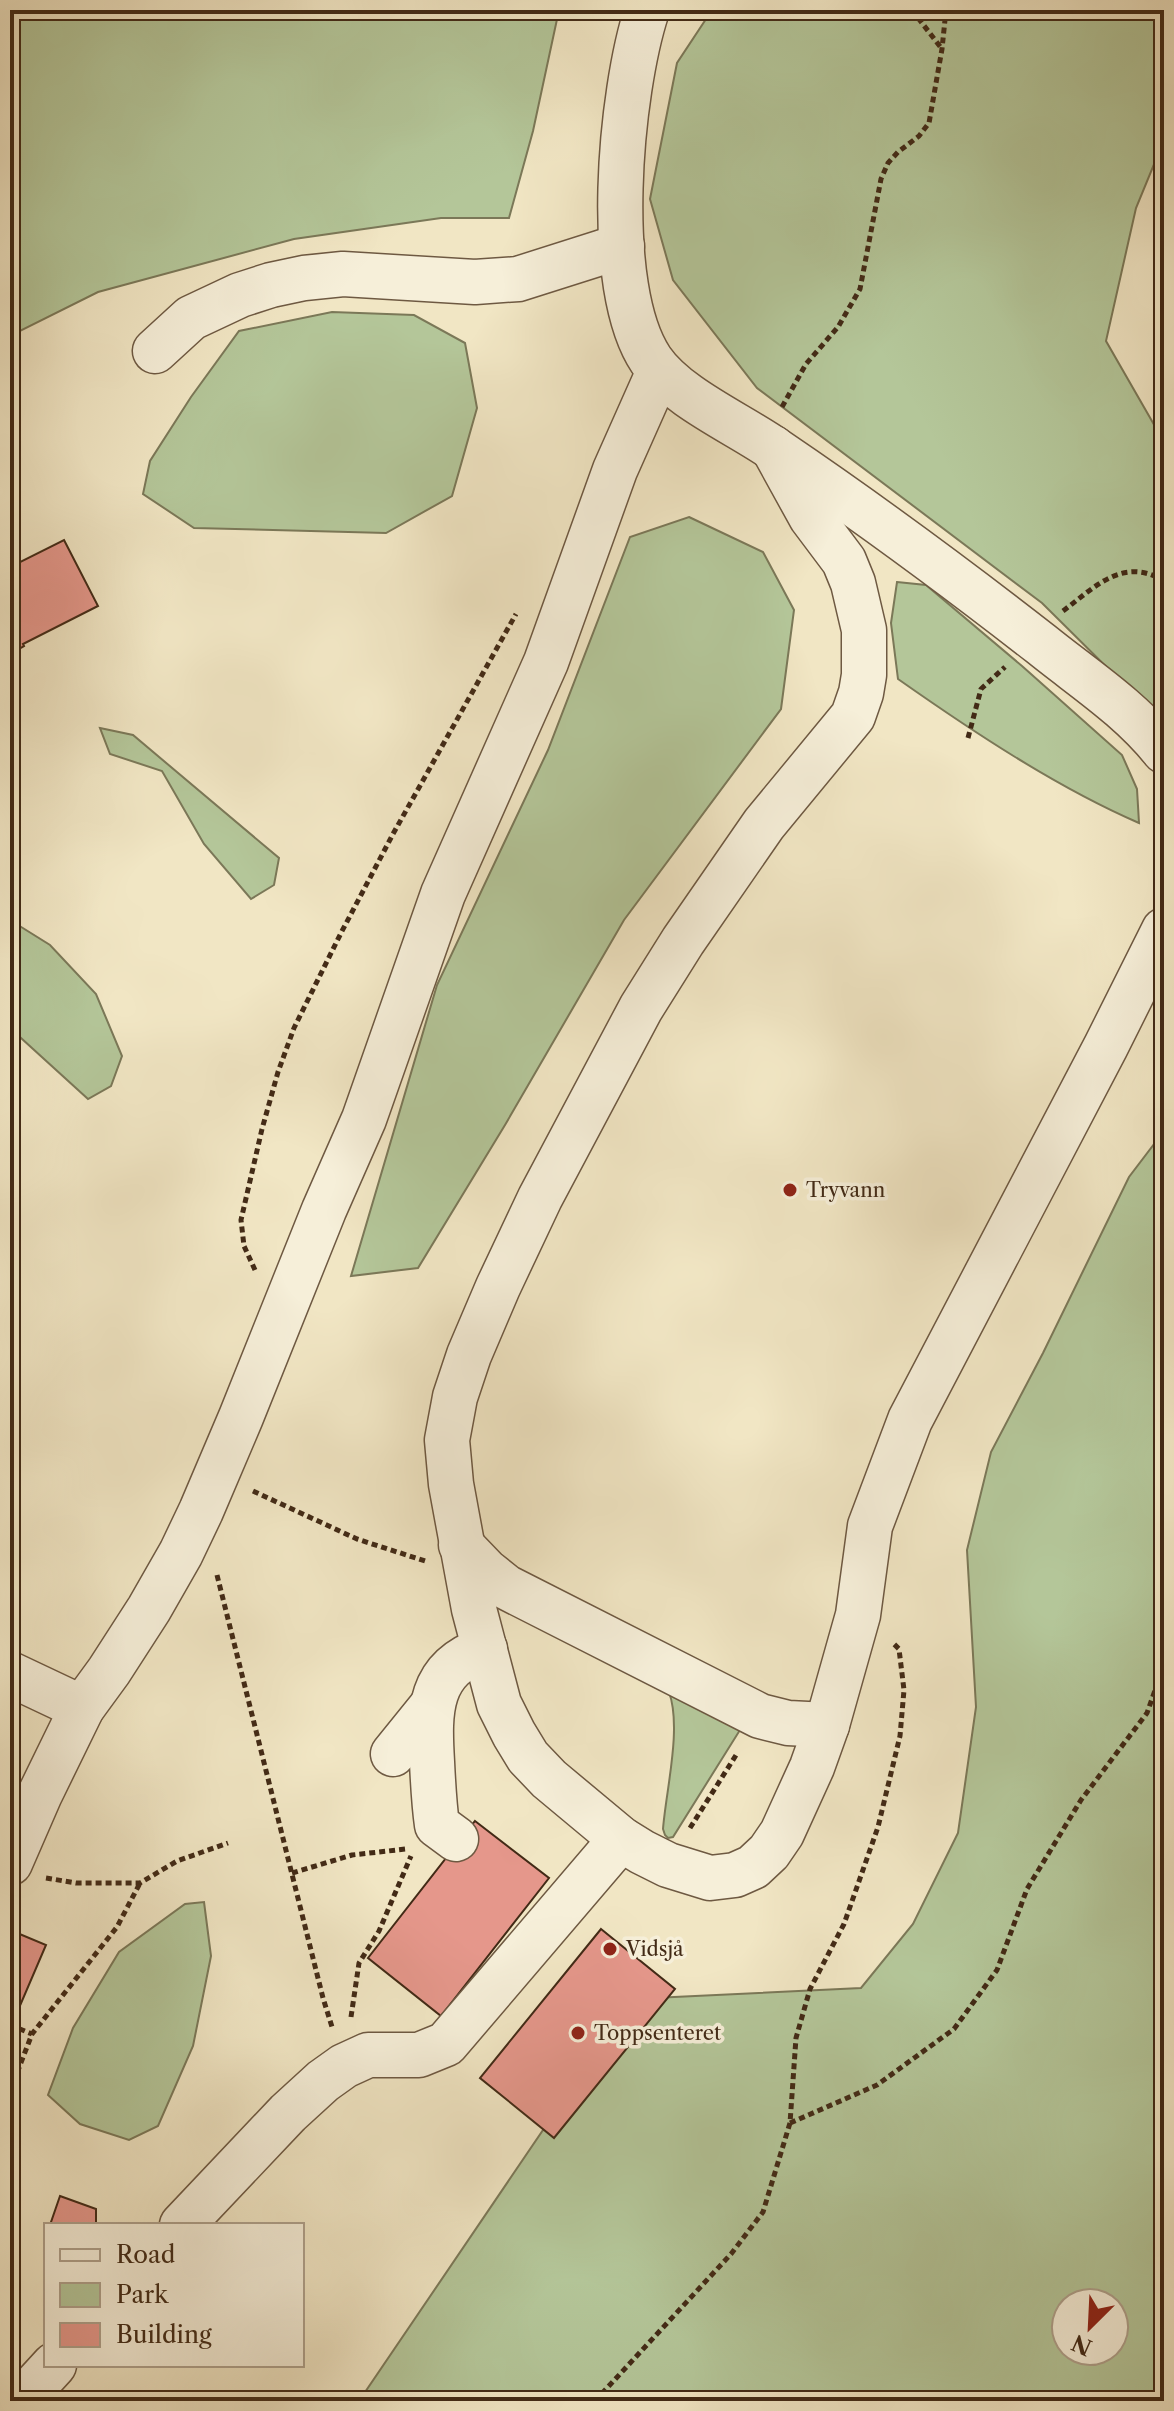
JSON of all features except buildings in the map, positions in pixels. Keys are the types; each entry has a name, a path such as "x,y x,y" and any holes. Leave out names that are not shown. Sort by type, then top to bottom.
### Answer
{"street":[{"path":"647,10 636,50 624,133 622,246 629,306 640,340 659,371 671,383 768,445 930,558 1106,695 1151,734 1164,751"},
{"path":"155,351 191,318 240,295 271,285 343,274 475,282 508,280 622,246"},
{"path":"23,1869 40,1794 82,1708 109,1671 181,1553 219,1468 364,1119 443,894 546,662 615,470 659,371"},
{"path":"768,445 811,517 844,561 853,583 864,630 861,693 853,716 764,824 641,1008 540,1198 498,1287 469,1355 455,1397 447,1440 464,1558 499,1704 528,1757 549,1779 621,1839 668,1865 710,1878 735,1875 753,1867 769,1852 782,1833 827,1725 858,1615 870,1526 910,1420 1164,930"},
{"path":"464,1558 506,1587 760,1716 788,1723 827,1725"},
{"path":"456,1839 437,1825 430,1742 431,1707 436,1689 451,1668 464,1656 485,1649"},
{"path":"10,1674 82,1708"},
{"path":"393,1754 431,1707"},
{"path":"184,2223 288,2113 344,2066 368,2055 419,2055 446,2044 621,1839"},
{"path":"21,2401 52,2367"}],"path":[{"path":"912,10 942,49"},
{"path":"768,445 806,364 838,327 860,289 881,179 888,163 929,123 946,10"},
{"path":"968,738 981,689 1007,665 1029,635 1115,575 1132,570 1152,573 1164,581"},
{"path":"256,1270 244,1246 241,1220 262,1129 294,1028 401,820 521,605"},
{"path":"219,1468 261,1497 357,1539 414,1558 464,1558"},
{"path":"216,1571 323,1998 344,2066"},
{"path":"595,2401 731,2254 763,2212 790,2123 796,2038 810,1989 849,1910 878,1827 900,1736 904,1690 899,1649 858,1615"},
{"path":"790,2123 877,2085 954,2029 997,1970 1027,1889 1073,1813 1147,1713 1164,1665"},
{"path":"668,1865 760,1716"},
{"path":"23,1869 76,1883 140,1883 177,1861 228,1843"},
{"path":"292,1873 352,1855 415,1848 379,1931 359,1963 344,2066"},
{"path":"10,2091 32,2034 117,1927 140,1883"},
{"path":"10,2025 32,2034"}],"green space":[{"path":"10,10 559,10 533,131 509,218 441,218 294,239 98,292 10,336"},
{"path":"712,10 1164,10 1164,140 1136,208 1106,341 1164,442 1164,724 1042,603 757,388 673,280 650,199 677,63"},
{"path":"332,312 414,315 465,343 477,408 452,496 386,533 194,528 143,494 150,461 239,331"},
{"path":"689,517 763,552 794,610 781,709 624,920 418,1268 351,1276 437,985 548,750 630,537"},
{"path":"897,582 926,585 1122,755 1137,789 1139,823 1046,775 898,679 891,623"},
{"path":"100,728 133,735 279,858 274,885 251,899 204,844 162,771 110,754"},
{"path":"10,920 50,945 96,994 122,1056 111,1086 88,1099 10,1028"},
{"path":"1164,1131 1164,2401 359,2401 632,1999 861,1988 913,1924 958,1833 976,1707 967,1550 991,1452 1129,1177"},
{"path":"669,1692 740,1730 673,1837 668,1838 663,1829 674,1741 673,1707"},
{"path":"204,1902 211,1956 193,2046 158,2126 129,2140 80,2124 48,2095 73,2028 119,1952 185,1904"}],"place":[{"name":"Tryvann","path":"790,1190"},
{"name":"Vidsjå","path":"610,1949"},
{"name":"Toppsenteret","path":"578,2033"}]}
